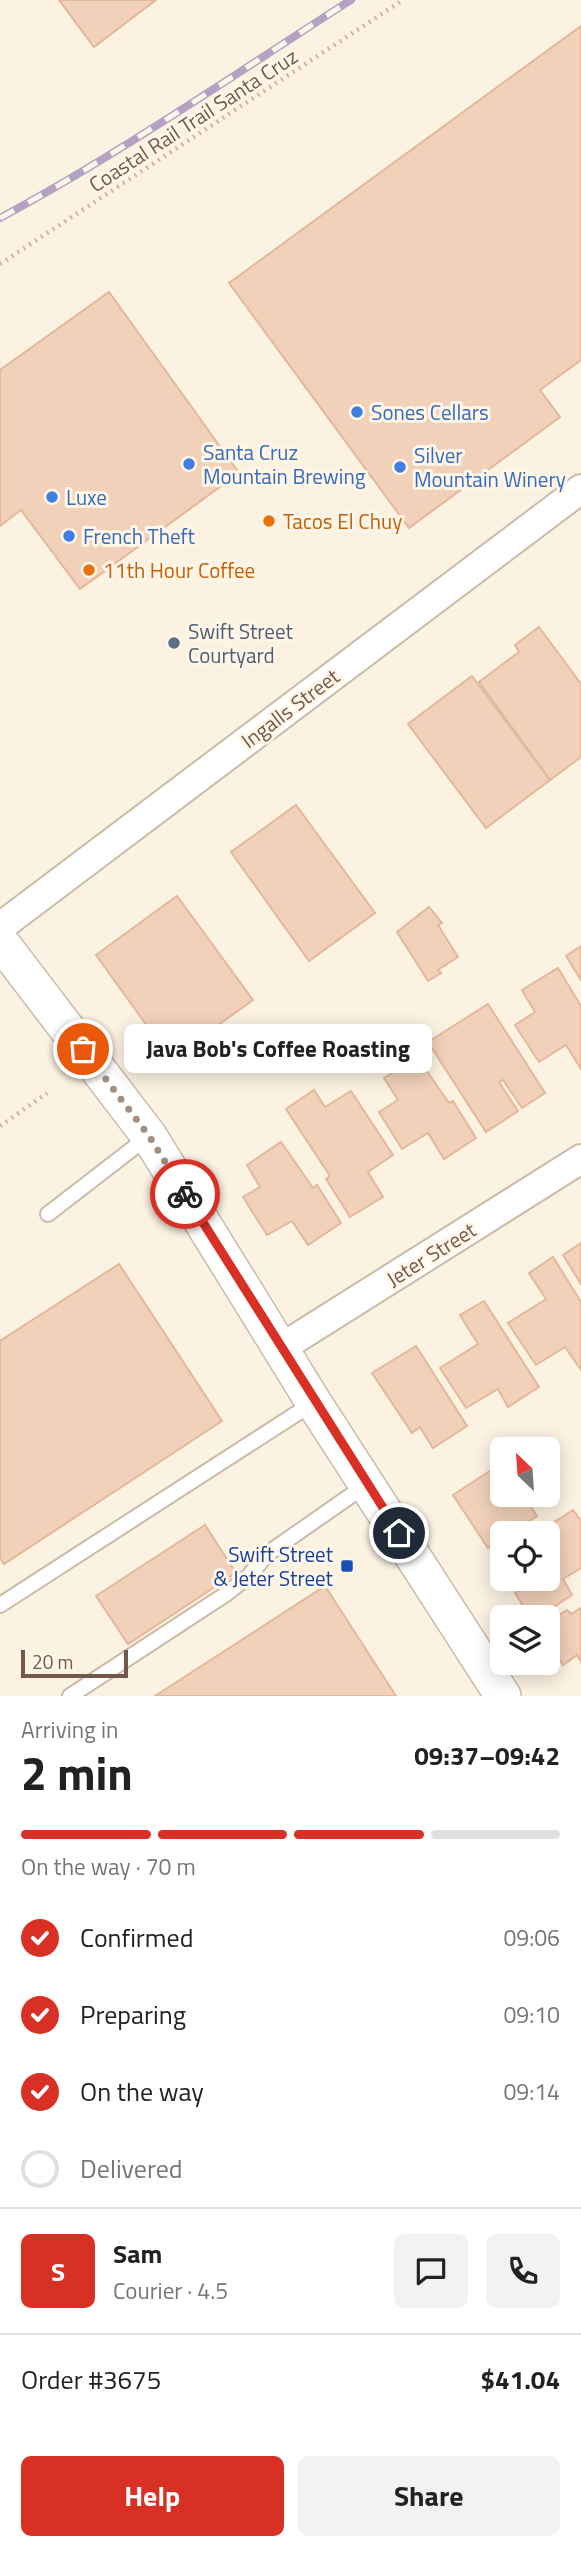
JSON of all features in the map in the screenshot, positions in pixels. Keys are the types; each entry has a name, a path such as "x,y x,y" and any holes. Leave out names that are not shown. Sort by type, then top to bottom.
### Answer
{"street":[{"name":"Ingalls Street","path":"0,927 581,489"},
{"path":"0,942 149,1136 314,1403 503,1696"},
{"name":"Jeter Street","path":"281,1348 581,1159"}],"lane":[{"path":"48,1214 149,1136"},
{"path":"0,1605 314,1403"},
{"path":"70,1696 226,1594 249,1576 267,1554 368,1484"}],"path":[{"name":"Coastal Rail Trail Santa Cruz","path":"0,264 403,0"},
{"path":"0,1126 47,1093"}],"building":[{"path":"59,0 156,0 94,47"},
{"path":"581,26 581,360 540,390 560,417 409,528 229,283"},
{"path":"109,292 239,473 80,589 21,510 0,526 0,370"},
{"path":"539,627 581,684 581,757 550,780 479,682 519,652 515,645"},
{"path":"472,676 550,780 486,828 408,724"},
{"path":"296,805 375,913 309,961 231,852"},
{"path":"177,896 253,1000 171,1059 96,955"},
{"path":"429,907 442,923 438,925 458,957 438,970 441,973 428,981 397,932"},
{"path":"581,946 581,980 566,956"},
{"path":"558,968 581,1006 581,1069 566,1045 539,1062 515,1025 535,1012 522,990"},
{"path":"488,1004 545,1093 522,1108 503,1080 499,1082 518,1111 486,1132 428,1042"},
{"path":"417,1057 449,1103 453,1101 476,1138 444,1159 428,1133 402,1149 379,1112 398,1100 384,1078"},
{"path":"314,1090 325,1107 351,1091 393,1155 368,1172 383,1197 350,1217 326,1179 330,1176 286,1109"},
{"path":"281,1142 313,1188 317,1185 341,1223 308,1245 292,1221 267,1235 243,1197 260,1187 247,1165"},
{"path":"581,1243 581,1284 563,1255"},
{"path":"553,1257 581,1302 581,1370 565,1347 536,1365 508,1323 546,1299 529,1273"},
{"path":"119,1264 222,1421 4,1564 0,1558 0,1341"},
{"path":"484,1301 539,1387 508,1407 498,1389 466,1408 440,1368 478,1344 460,1315"},
{"path":"416,1346 467,1426 433,1448 420,1427 412,1433 372,1373"},
{"path":"490,1471 490,1507 531,1507 537,1516 529,1521 490,1521 488,1548 453,1495"},
{"path":"573,1510 581,1521 581,1568 563,1579 572,1595 557,1605 522,1605 515,1593 518,1591 560,1591 560,1521 556,1521"},
{"path":"205,1525 236,1573 128,1644 96,1596"},
{"path":"325,1586 396,1696 155,1696"},
{"path":"581,1608 581,1662 577,1655 563,1665 560,1660 560,1614 567,1610 571,1614"}],"railway":[{"path":"0,218 134,140 351,0"}],"way so far":[{"path":"83,1049 149,1136 185,1194"}],"place":[{"name":"Sones Cellars","path":"357,412"},
{"name":"Santa Cruz Mountain Brewing","path":"189,464"},
{"name":"Silver Mountain Winery","path":"400,467"},
{"name":"Luxe","path":"52,497"},
{"name":"Tacos El Chuy","path":"269,521"},
{"name":"French Theft","path":"69,536"},
{"name":"11th Hour Coffee","path":"89,570"},
{"name":"Swift Street Courtyard","path":"174,643"},
{"name":"Java Bob's Coffee Roasting","path":"83,1049"},
{"name":"Swift Street & Jeter Street","path":"347,1566"}],"route":[{"path":"185,1194 314,1403 399,1533"}]}
